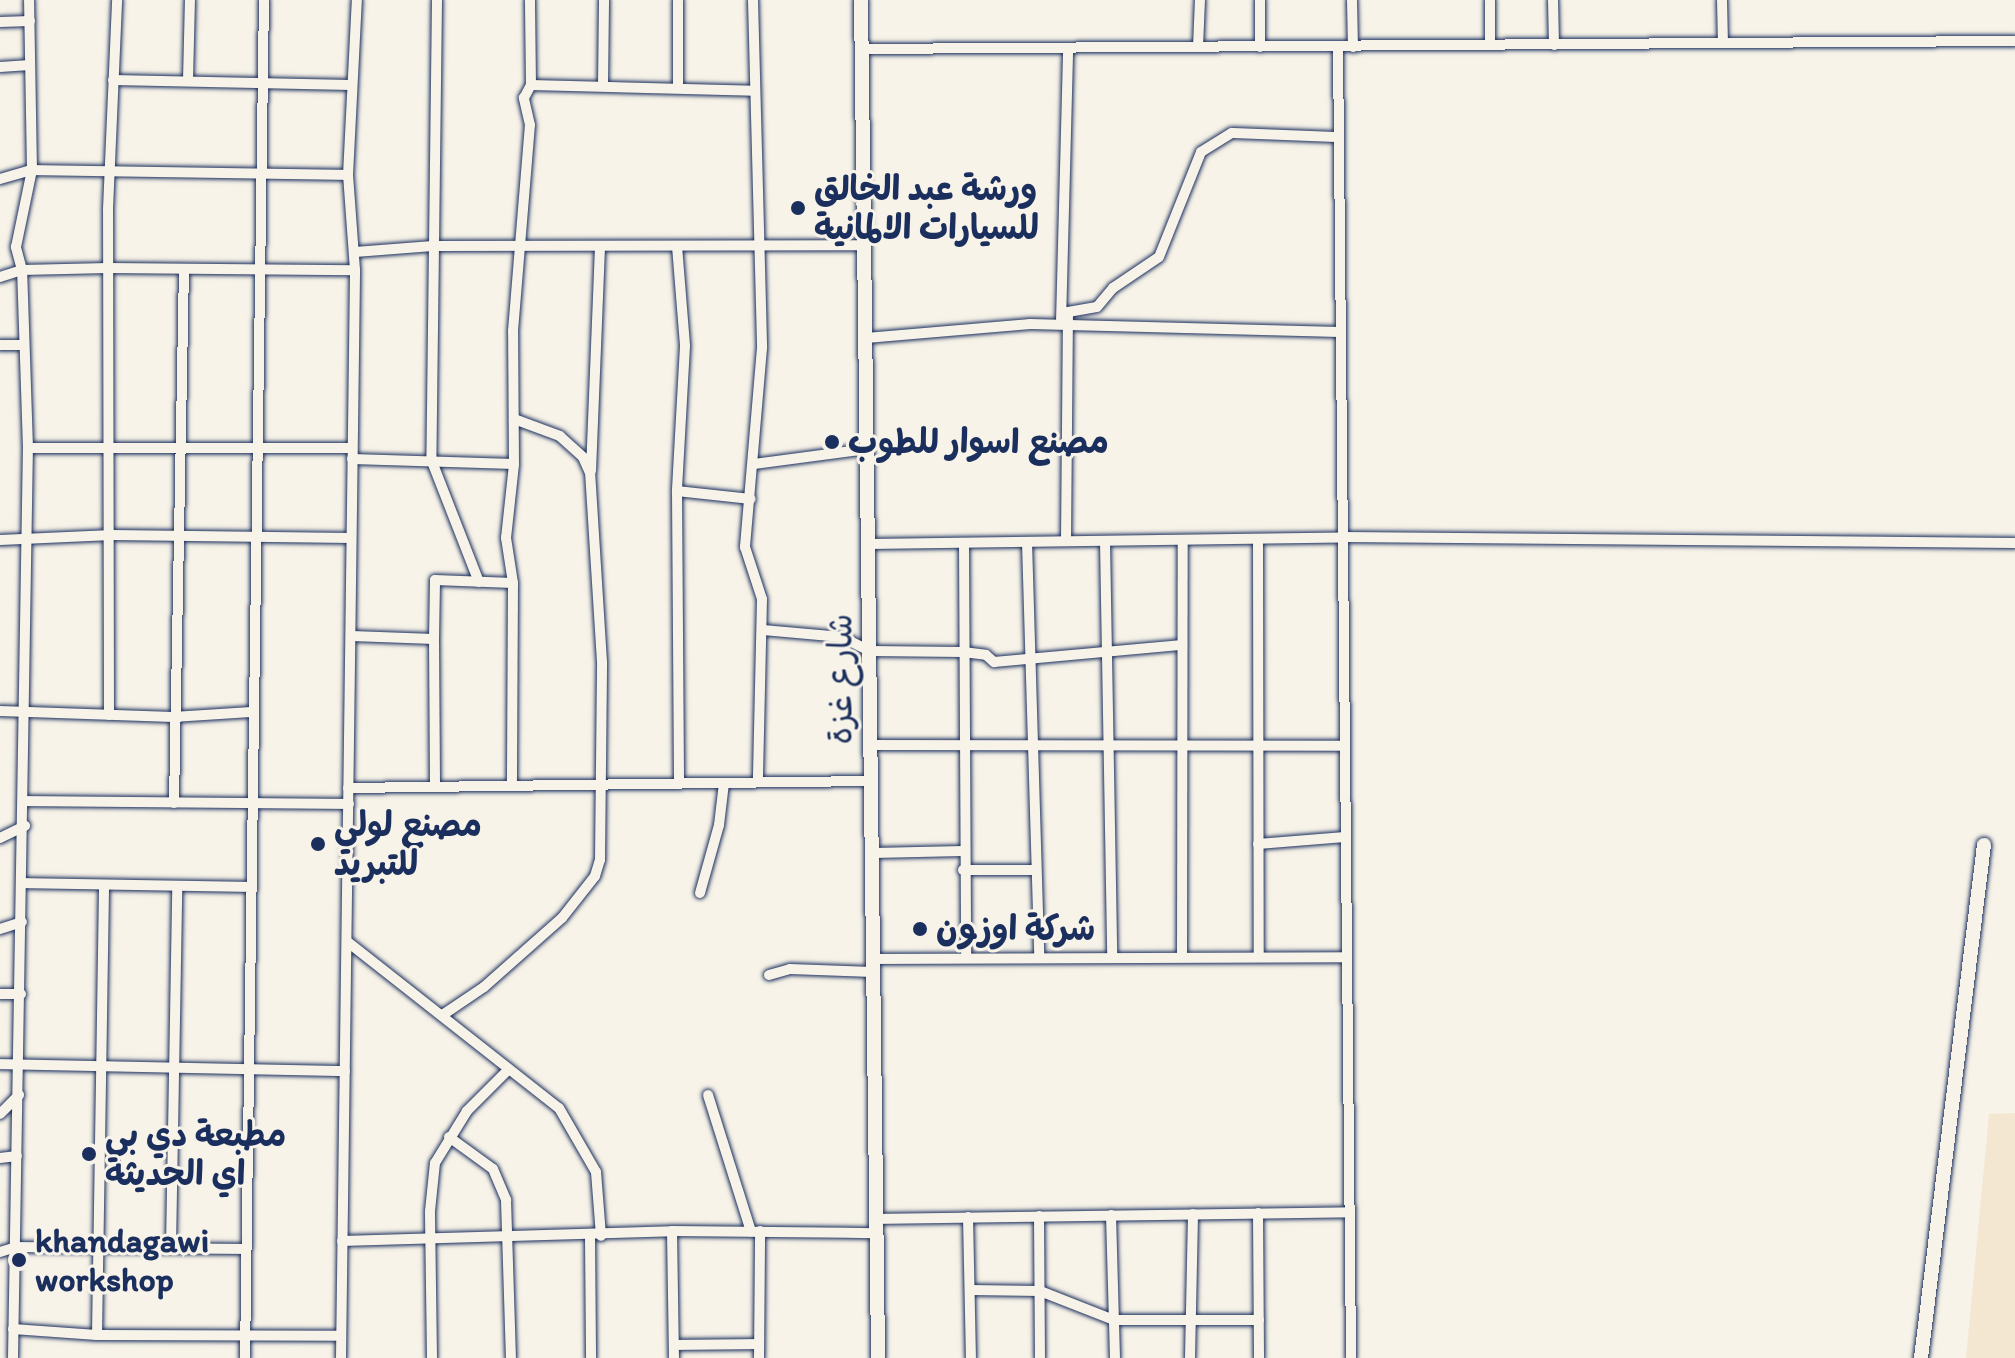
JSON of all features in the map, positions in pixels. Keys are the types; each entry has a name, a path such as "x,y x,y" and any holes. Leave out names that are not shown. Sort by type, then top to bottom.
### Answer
{"main road":[{"name":"شارع غزة","path":"861,0 878,1358"},
{"path":"1921,1358 1984,845"}],"street":[{"path":"13,1358 25,826 28,448 22,270 16,226 32,170 29,0"},
{"path":"109,715 112,535 108,268 117,0"},
{"path":"188,80 190,0"},
{"path":"245,1358 251,712 264,0"},
{"path":"341,1358 349,943 355,270 348,175 357,0"},
{"path":"437,0 431,459 479,582"},
{"path":"512,786 513,583 506,538 514,464 519,248 530,125 524,98 531,85 530,0"},
{"path":"603,85 604,0"},
{"path":"678,0 678,87"},
{"path":"753,0 762,348 745,547 762,599 758,782"},
{"path":"1198,47 1200,0"},
{"path":"1260,0 1260,47"},
{"path":"1352,0 1353,47"},
{"path":"1490,0 1490,44"},
{"path":"1553,0 1554,45"},
{"path":"1722,0 1723,43"},
{"path":"0,22 30,21"},
{"path":"862,49 2015,41"},
{"path":"1338,47 1351,1358"},
{"path":"1066,541 1063,326 1068,48"},
{"path":"0,67 30,65"},
{"path":"113,80 351,85"},
{"path":"531,85 754,91"},
{"path":"1063,326 1068,312 1097,307 1113,288 1159,257 1201,152 1232,133 1337,137"},
{"path":"0,179 32,170 259,170 348,175"},
{"path":"355,252 433,246 864,245"},
{"path":"677,246 685,346 677,491 679,784"},
{"path":"444,1014 484,987 562,918 595,876 600,860 597,785 602,662 590,473 600,247"},
{"path":"0,277 22,270 108,268 355,270"},
{"path":"174,803 173,717 181,537 184,269"},
{"path":"866,338 1063,326 1340,332"},
{"path":"0,345 24,345"},
{"path":"514,419 560,436 583,457 590,473"},
{"path":"28,448 255,446 514,464"},
{"path":"754,464 867,449"},
{"path":"677,491 751,499"},
{"path":"0,540 112,535 351,538"},
{"path":"869,544 1342,537 2015,543"},
{"path":"1258,539 1259,957"},
{"path":"1182,956 1183,540"},
{"path":"1105,541 1112,747 1112,956"},
{"path":"1027,542 1039,956"},
{"path":"964,543 963,870 966,957"},
{"path":"435,787 435,580 513,583"},
{"path":"763,630 842,637 870,651 963,652 986,655 994,662 1182,645"},
{"path":"352,636 434,639"},
{"path":"0,711 24,715 173,717 251,712"},
{"path":"870,745 1033,748 1345,746"},
{"path":"348,788 870,781"},
{"path":"700,893 719,825 724,783"},
{"path":"24,801 349,804"},
{"path":"0,838 25,826"},
{"path":"1258,844 1345,837"},
{"path":"873,853 963,851"},
{"path":"963,870 1036,870"},
{"path":"22,883 249,887"},
{"path":"97,1335 104,886"},
{"path":"171,1247 177,888"},
{"path":"0,929 22,922"},
{"path":"349,943 444,1014 559,1108 596,1172 591,1358"},
{"path":"769,975 790,969 966,957 1347,957"},
{"path":"0,994 21,994"},
{"path":"0,1064 345,1071"},
{"path":"432,1358 430,1241 435,1163 449,1137 509,1069"},
{"path":"0,1114 19,1095"},
{"path":"708,1095 755,1231 759,1358"},
{"path":"449,1137 481,1157 500,1178 510,1239 511,1358"},
{"path":"0,1158 17,1156"},
{"path":"342,1241 755,1231 876,1226 968,1217 1350,1212"},
{"path":"1258,1213 1259,1358"},
{"path":"1190,1358 1193,1214"},
{"path":"1111,1215 1115,1358"},
{"path":"1039,1216 1040,1358"},
{"path":"968,1217 971,1358"},
{"path":"672,1231 674,1358"},
{"path":"0,1252 16,1247 245,1249"},
{"path":"971,1290 1040,1291 1114,1320 1259,1320"},
{"path":"13,1329 97,1335 341,1336"},
{"path":"674,1345 759,1344"}],"shaded area":[{"path":"2015,1113 2015,1358 1966,1358 1989,1114"}],"place":[{"name":"ورشة عبد الخالق للسيارات الالمانية","path":"798,208"},
{"name":"مصنع اسوار للطوب","path":"832,442"},
{"name":"مصنع لولي للتبريد","path":"318,844"},
{"name":"شركة اوزون","path":"920,929"},
{"name":"مطبعة دي بي اي الحديثة","path":"89,1154"},
{"name":"khandagawi workshop","path":"19,1260"}]}
